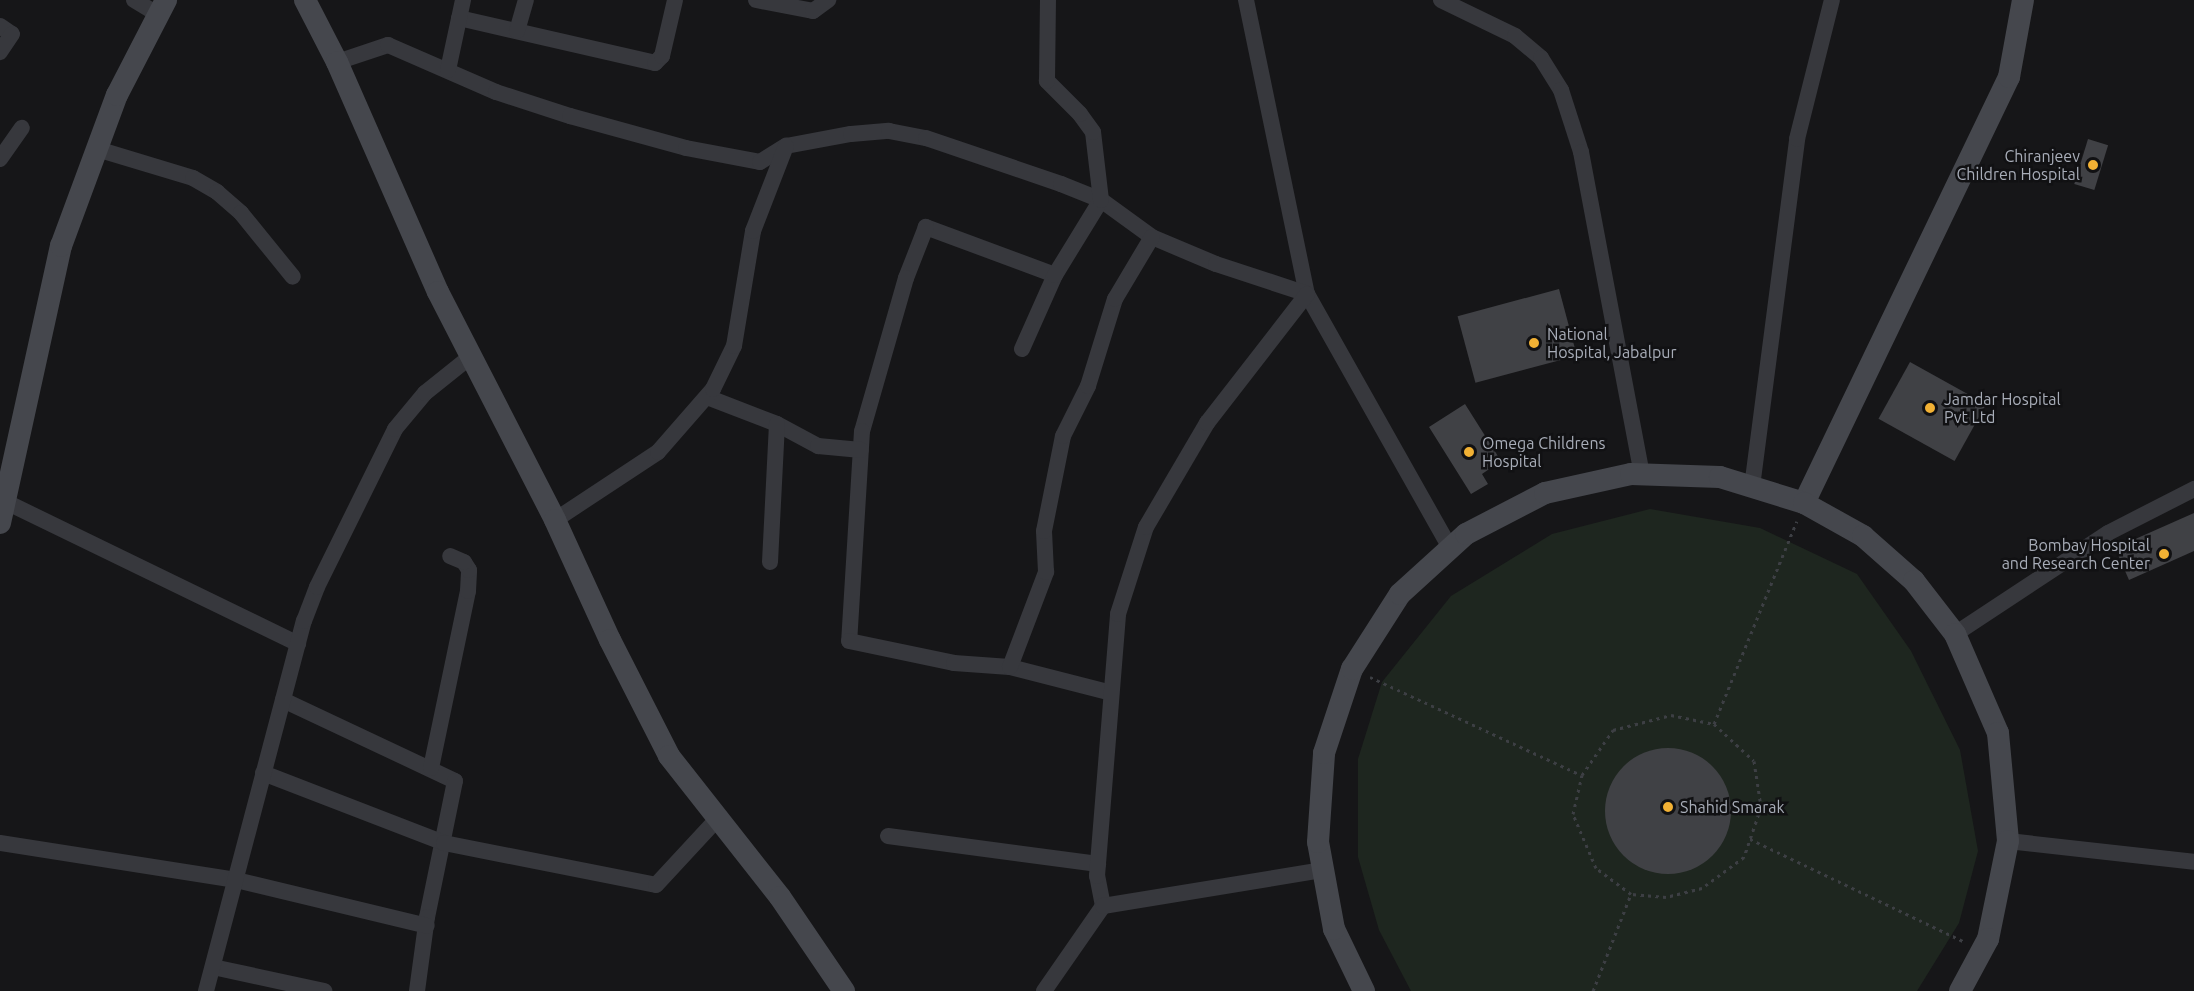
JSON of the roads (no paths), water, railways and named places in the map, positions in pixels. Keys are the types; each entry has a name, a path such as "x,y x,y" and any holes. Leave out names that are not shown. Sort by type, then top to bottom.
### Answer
{"street":[{"path":"134,0 161,7 117,95 61,246 2,512 298,644"},
{"path":"305,0 337,62 470,357 555,520 610,640 669,756 718,818 841,990"},
{"path":"448,70 463,0"},
{"path":"517,31 526,0"},
{"path":"459,18 655,63 662,56 675,0"},
{"path":"756,0 813,11 828,0"},
{"path":"1022,349 1055,275 1101,200 1093,132 1080,114 1047,81 1048,0"},
{"path":"1246,0 1307,294 1450,548"},
{"path":"1441,0 1472,6 1515,36 1541,58 1561,90 1581,153 1642,474"},
{"path":"1752,487 1797,139 1832,0"},
{"path":"1804,503 2009,76 2023,0"},
{"path":"0,26 12,34 0,52"},
{"path":"337,62 388,45 496,92 686,148 759,162 786,146 889,131 926,138 1101,200 1152,237 1216,264 1307,294"},
{"path":"0,159 22,128"},
{"path":"555,520 658,452 707,397 734,345 753,231 786,146"},
{"path":"97,148 193,178 217,192 241,213 293,277"},
{"path":"1055,275 926,227 886,347 861,450 849,641 954,663 1010,667 1111,693"},
{"path":"1010,667 1046,572 1044,531 1063,436 1088,386 1115,299 1152,237"},
{"path":"1044,991 1103,906 1098,864 1118,614 1146,527 1207,423 1307,294"},
{"path":"206,991 298,644 317,587 395,429 425,393 470,357"},
{"path":"707,397 777,424 818,446 861,450"},
{"path":"770,562 777,424"},
{"path":"1364,991 1334,929 1318,842 1324,753 1352,669 1400,594 1466,534 1545,493 1642,474 1720,477 1804,503 1863,536 1914,581 1955,634 1998,733 2008,840 1988,939 1960,991"},
{"path":"1955,634 2108,533 2194,489"},
{"path":"431,768 468,591 469,570 464,562 450,556"},
{"path":"283,700 455,781 417,991"},
{"path":"263,773 444,843 656,885 718,818"},
{"path":"888,836 1098,864"},
{"path":"2008,840 2194,862"},
{"path":"0,843 236,880 427,926"},
{"path":"1103,906 1323,870"},
{"path":"213,967 324,991"}],"place":[{"name":"Chiranjeev Children Hospital","path":"2093,165"},
{"name":"National Hospital, Jabalpur","path":"1534,343"},
{"name":"Jamdar Hospital Pvt Ltd","path":"1930,408"},
{"name":"Omega Childrens Hospital","path":"1469,452"},
{"name":"Bombay Hospital and Research Center","path":"2164,554"},
{"name":"Shahid Smarak","path":"1668,807"}]}
